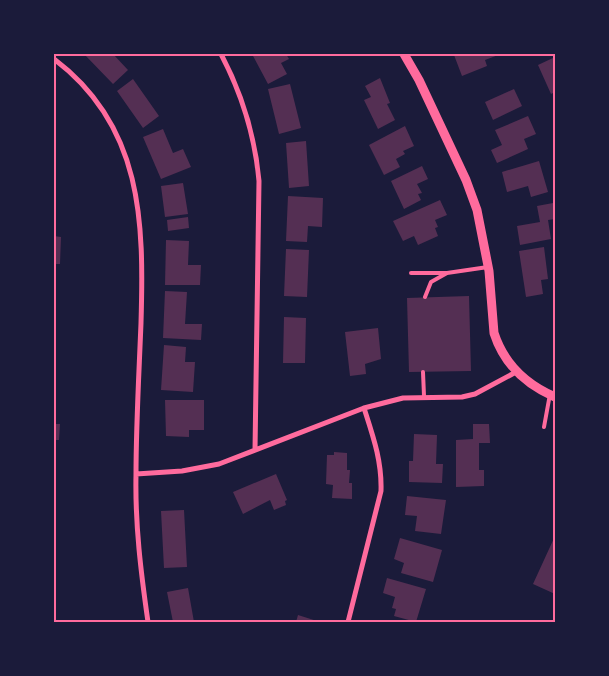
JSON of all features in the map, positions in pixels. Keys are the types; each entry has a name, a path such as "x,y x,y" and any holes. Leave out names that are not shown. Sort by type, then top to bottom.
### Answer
{"street":[{"path":"221,54 243,104 257,155 260,181 255,450"},
{"path":"404,54 419,80 466,180 482,229 488,267 494,333 498,347 516,372 530,384 553,396"},
{"path":"54,59 79,82 109,119 130,163 136,188 140,222 142,275 136,474 138,548 148,622"},
{"path":"136,474 202,468 255,450 364,408 403,398 424,396 462,397 475,394 516,372"},
{"path":"348,622 381,491 382,470 378,450 364,408"}],"lane":[{"path":"411,273 447,273 488,267"},
{"path":"425,297 431,282 447,273"},
{"path":"423,372 424,396"},
{"path":"544,427 553,396"}],"building":[{"path":"84,54 113,54 128,70 113,84"},
{"path":"252,54 286,54 289,59 281,63 287,74 268,84"},
{"path":"501,54 485,60 487,66 462,76 454,55"},
{"path":"555,57 555,92 551,94 538,65"},
{"path":"380,78 390,103 387,104 395,120 378,129 364,100 371,97 365,86"},
{"path":"133,79 159,116 143,128 117,91"},
{"path":"290,84 301,128 279,134 268,89"},
{"path":"514,89 522,106 493,120 485,102"},
{"path":"528,116 536,134 524,139 528,149 497,163 491,150 502,145 495,130"},
{"path":"405,126 414,146 403,151 405,154 396,159 400,167 384,175 369,145"},
{"path":"163,129 173,153 183,149 191,167 161,179 143,137"},
{"path":"306,141 309,186 289,188 286,143"},
{"path":"539,161 548,192 531,197 528,186 507,192 502,172"},
{"path":"422,166 428,179 417,184 422,193 418,194 421,200 404,209 391,181"},
{"path":"183,183 188,214 165,217 161,186"},
{"path":"288,196 323,198 322,227 308,226 307,242 286,241"},
{"path":"440,200 447,215 435,220 438,227 435,228 438,236 418,245 414,236 403,241 393,221"},
{"path":"553,203 555,219 548,220 551,239 520,245 517,226 540,222 537,206"},
{"path":"188,217 189,228 168,231 167,220"},
{"path":"54,236 61,237 60,264 54,264"},
{"path":"166,240 189,241 188,265 201,265 200,285 165,285"},
{"path":"544,247 548,279 541,280 543,294 526,297 519,251"},
{"path":"286,249 309,250 307,297 284,296"},
{"path":"165,291 187,292 185,324 202,324 201,340 163,338"},
{"path":"469,296 471,371 409,372 407,298"},
{"path":"284,317 306,318 305,363 283,363"},
{"path":"378,328 381,359 365,364 366,374 350,376 345,332"},
{"path":"164,345 186,347 185,362 195,362 193,392 161,390"},
{"path":"165,400 204,400 204,430 189,430 189,437 166,436"},
{"path":"54,424 60,424 59,440 54,440"},
{"path":"473,424 489,424 490,443 479,443 479,470 484,470 484,486 456,487 456,440 473,439"},
{"path":"414,434 437,435 436,464 443,464 442,483 409,482 409,461 413,461"},
{"path":"334,452 347,453 347,470 350,470 349,483 352,483 352,499 332,498 333,485 326,484 327,455 334,455"},
{"path":"276,474 287,500 285,501 286,505 274,510 270,500 243,514 233,492"},
{"path":"407,496 446,500 441,534 415,531 417,516 405,515"},
{"path":"184,510 187,567 164,568 161,511"},
{"path":"555,536 555,594 533,584"},
{"path":"400,538 442,550 433,582 401,573 404,563 394,559"},
{"path":"387,578 426,589 416,622 394,616 396,609 392,608 395,597 383,593"},
{"path":"188,588 194,622 173,622 167,592"},
{"path":"298,615 320,622 296,622"}]}
